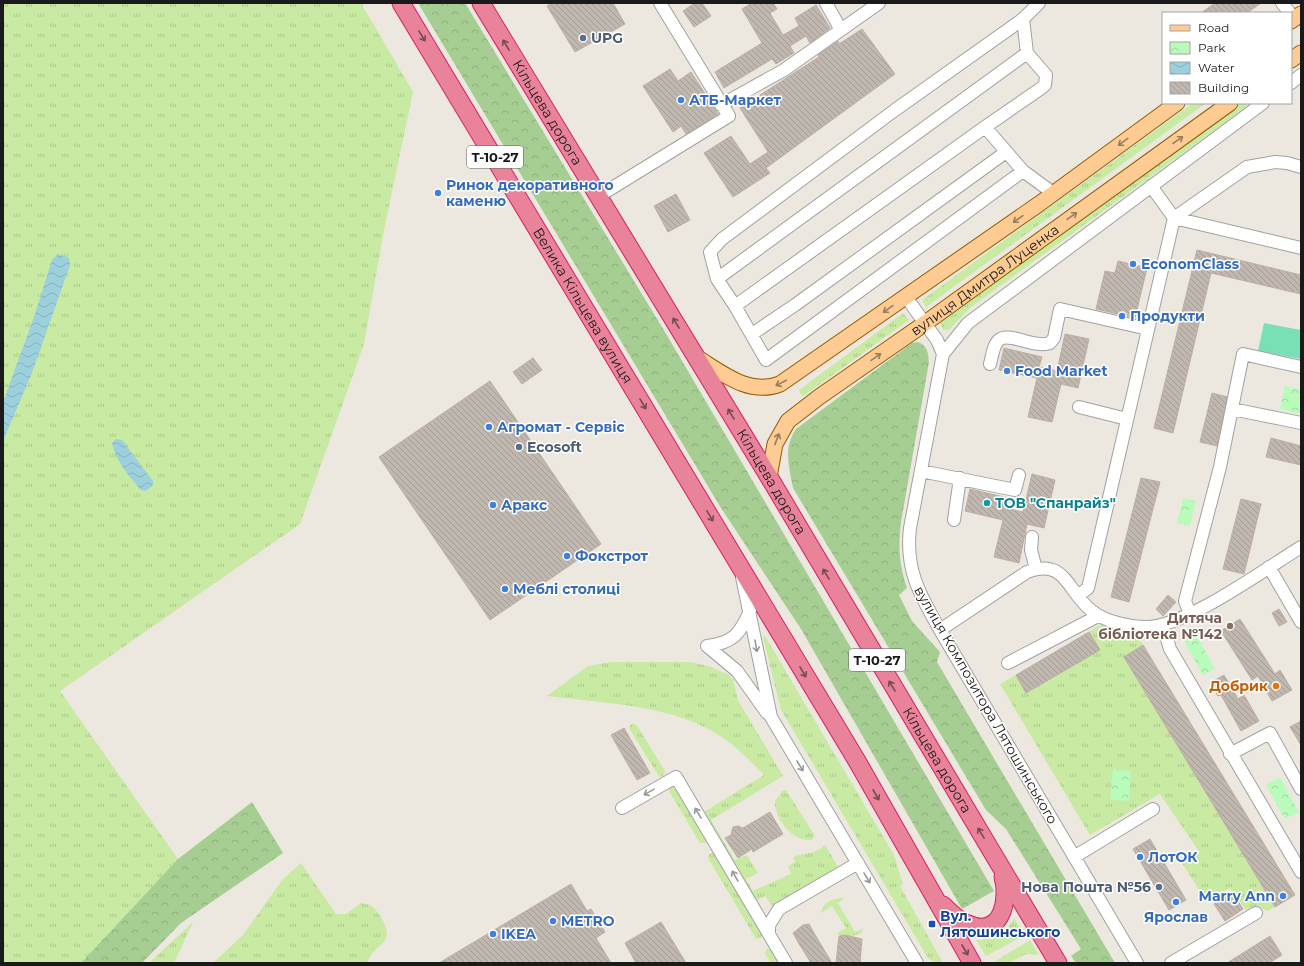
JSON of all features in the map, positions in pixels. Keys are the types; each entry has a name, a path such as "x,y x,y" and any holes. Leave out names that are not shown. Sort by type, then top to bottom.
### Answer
{"highway":[{"name":"Велика Кільцева вулиця","path":"401,3 740,566"},
{"name":"Кільцева дорога","path":"481,3 769,478 1058,963"},
{"name":"Т-10-27","path":"740,566 857,761 930,892 972,963"},
{"path":"930,892 955,917 965,923 974,927 984,928 993,924 999,918 1006,899 1006,885 998,860"}],"main road":[{"path":"1292,59 1301,52"},
{"name":"вулиця Дмитра Луценка","path":"696,357 742,384 754,388 769,388 780,384 1053,193 1176,104"},
{"name":"вулиця Дмитра Луценка","path":"769,478 775,444 788,421 819,397 924,324 1229,104"}],"street":[{"path":"599,196 729,116 660,3"},
{"path":"826,3 841,30"},
{"path":"721,105 784,70 878,3"},
{"path":"1023,171 766,360 752,334 717,279 710,252 722,239 895,110 1023,19 1038,3"},
{"path":"1282,3 1290,12"},
{"path":"735,306 1040,89 1044,84 1046,75 1027,53 1023,19"},
{"path":"717,279 1027,53"},
{"path":"1292,82 1301,75"},
{"path":"906,297 936,340 942,354 968,323 1262,104"},
{"path":"985,127 1023,171 1053,193"},
{"path":"752,334 795,305 1006,152"},
{"path":"1078,596 1088,588 1174,218 1247,167 1275,162 1287,163 1301,167"},
{"path":"1151,186 1174,218 1301,248"},
{"path":"990,364 996,345 999,340 1005,337 1040,345 1050,343 1054,338 1060,309 1148,329"},
{"name":"вулиця Композитора Лятошинського","path":"942,354 908,544 910,562 920,595 1138,963"},
{"path":"1190,614 1185,601 1218,477 1243,354 1301,367"},
{"path":"1079,407 1127,419"},
{"path":"1232,409 1301,423"},
{"path":"922,470 1015,490 1019,476"},
{"path":"954,520 960,478"},
{"path":"1032,537 1031,550 1036,569"},
{"path":"940,630 1027,572 1040,567 1057,571 1090,610 1098,616 1131,626 1147,627 1163,625 1190,614 1301,547"},
{"path":"740,566 771,717"},
{"path":"1269,567 1301,622"},
{"path":"750,611 736,636 720,644 707,646 737,671 771,717 918,961"},
{"path":"1008,663 1098,616"},
{"path":"1163,625 1170,649 1230,754 1301,872"},
{"path":"1230,754 1270,733 1301,789"},
{"path":"622,808 676,777 786,963"},
{"path":"1074,857 1153,809"},
{"path":"752,905 759,910 779,909 858,863"},
{"path":"769,933 769,925 779,909"},
{"path":"1171,963 1256,913"}],"green space":[{"path":"3,3 361,3 413,92 384,230 364,344 300,524 60,691 178,859 81,963 3,963"},
{"path":"418,3 465,3 665,332 994,891 962,909 801,629 721,508"},
{"path":"1192,104 1205,104 926,307 922,300"},
{"path":"1240,104 1251,104 970,308 949,330 943,330 940,321"},
{"path":"903,313 909,320 802,397 799,390"},
{"path":"1264,323 1301,330 1301,359 1258,351"},
{"path":"912,343 921,343 925,347 928,353 929,362 901,522 900,555 902,571 907,588 899,595 912,621 940,652 937,662 1115,963 1076,963 1071,956 1081,949 1006,829 986,810 793,488 788,450 789,443 796,429"},
{"path":"1285,386 1301,390 1301,414 1280,409"},
{"path":"1183,498 1196,501 1190,526 1177,523"},
{"path":"1103,622 1133,629 1143,645 1124,657 1275,907 1267,911 1259,906 1246,910 1230,888 1207,902 1182,863 1200,853 1160,794 1090,835 1000,684 1016,675 1027,693 1100,650 1089,632"},
{"path":"1196,634 1215,669 1203,675 1184,641"},
{"path":"765,636 894,855 903,884 900,886 943,963 935,963 928,958 781,710 763,637"},
{"path":"611,662 690,662 709,666 729,675 733,679 738,700 783,776 711,820 735,860 747,855 758,873 746,879 753,891 791,874 788,866 795,862 793,857 813,852 825,845 838,867 773,907 765,896 754,902 702,813 764,775 729,742 704,727 684,718 638,707 547,696 588,666"},
{"path":"636,724 665,771 664,775 661,777 658,775 629,728 630,725"},
{"path":"1113,769 1131,771 1129,801 1110,800"},
{"path":"1280,777 1299,812 1285,819 1266,785"},
{"path":"672,786 675,787 706,840 706,843 700,843 669,791 669,788"},
{"path":"786,790 815,836 811,840 804,840 791,833 778,815 775,808 775,801 782,791"},
{"path":"252,802 283,853 181,923 142,963 81,963 178,859"},
{"path":"711,853 714,854 762,935 761,938 756,939 708,858 708,855"},
{"path":"301,863 336,914 346,914 361,903 372,906 378,913 383,921 387,935 384,941 371,955 367,963 213,963 243,935 283,879"},
{"path":"845,898 838,903 855,932 864,928 861,933 850,937 836,934 846,928 832,906 821,913 824,906 830,901"},
{"path":"1014,918 1025,935 986,956 976,940 988,939 998,935 1007,928"},
{"path":"193,922 174,963 149,963"},
{"path":"1030,940 1039,955 1026,954 1009,963 992,963"},
{"path":"766,950 772,950 779,963 771,963 765,954"}],"water":[{"path":"58,254 69,258 70,265 32,373 3,441 3,402 34,317 52,260"},
{"path":"116,439 122,440 153,481 153,485 146,491 141,490 120,463 112,443"}],"building":[{"name":"UPG","path":"552,3 613,3 625,24 575,52 547,6"},
{"path":"695,3 702,3 711,16 694,27 683,11"},
{"path":"752,3 773,3 777,9 770,13 783,35 799,26 795,18 816,5 830,28 810,43 806,36 790,46 794,53 776,64 772,59 724,88 715,72 762,43 742,9"},
{"path":"1215,3 1261,3 1248,12 1202,12"},
{"path":"862,29 895,74 766,168 770,173 733,197 704,153 731,136 750,164 768,152 740,108 819,57 818,55 838,41 839,44"},
{"name":"АТБ-Маркет","path":"670,69 678,81 691,72 718,114 686,134 681,126 673,132 643,86"},
{"path":"676,194 690,220 668,232 654,206"},
{"path":"1197,250 1301,275 1301,294 1211,273 1173,433 1154,428"},
{"path":"1118,261 1147,268 1135,318 1096,309 1105,271 1115,273"},
{"path":"1065,334 1089,339 1078,388 1061,384 1052,422 1028,417 1037,378 999,370 1004,348 1042,357 1039,367 1057,371"},
{"path":"533,358 542,370 522,384 513,372"},
{"name":"Аракс","path":"490,381 601,544 490,620 379,457"},
{"path":"1212,393 1227,397 1217,446 1200,442"},
{"path":"1271,438 1301,446 1301,465 1266,457"},
{"path":"1032,474 1055,480 1044,528 1027,524 1019,563 994,557 1003,520 965,511 970,489 1008,498 1005,508 1023,512"},
{"path":"1141,478 1160,482 1129,602 1111,597"},
{"path":"1241,499 1261,504 1244,574 1223,569"},
{"path":"1168,595 1176,602 1163,616 1156,609"},
{"path":"1279,609 1287,622 1279,626 1272,613"},
{"path":"1240,619 1275,674 1280,670 1292,690 1272,701 1258,676 1252,680 1221,631"},
{"path":"1089,632 1100,650 1026,693 1016,675"},
{"path":"1143,645 1295,895 1275,907 1124,657"},
{"path":"1224,675 1238,699 1244,695 1259,721 1241,731 1221,695 1218,696 1210,683"},
{"path":"1301,721 1301,745 1290,727"},
{"path":"624,728 650,773 637,780 611,735"},
{"path":"770,812 783,834 753,852 752,849 738,858 725,838 731,835 733,827 738,826 743,828"},
{"path":"1150,839 1186,900 1169,910 1133,849"},
{"name":"METRO","path":"571,884 587,911 591,909 605,932 596,938 611,963 439,963"},
{"path":"1232,892 1243,909 1225,921 1214,904"},
{"path":"661,922 686,963 636,963 625,943"},
{"path":"809,924 832,963 811,963 798,942 793,933 803,925"},
{"path":"845,935 862,939 860,963 836,963 839,936"},
{"path":"1270,936 1282,955 1269,963 1227,963"}],"place":[{"name":"UPG","path":"583,38"},
{"name":"АТБ-Маркет","path":"681,100"},
{"name":"Ринок декоративного каменю","path":"438,193"},
{"name":"EconomClass","path":"1133,264"},
{"name":"Продукти","path":"1122,316"},
{"name":"Food Market","path":"1007,371"},
{"name":"Агромат - Сервіс","path":"489,427"},
{"name":"Ecosoft","path":"519,447"},
{"name":"ТОВ \"Спанрайз\"","path":"987,503"},
{"name":"Аракс","path":"493,505"},
{"name":"Фокстрот","path":"567,556"},
{"name":"Меблі столиці","path":"505,589"},
{"name":"Дитяча бібліотека №142","path":"1230,626"},
{"name":"Добрик","path":"1276,686"},
{"name":"ЛотОК","path":"1140,857"},
{"name":"Нова Пошта №56","path":"1159,887"},
{"name":"Marry Ann","path":"1283,896"},
{"name":"Ярослав","path":"1176,902"},
{"name":"METRO","path":"553,921"},
{"name":"Вул. Лятошинського","path":"932,924"},
{"name":"IKEA","path":"493,934"}]}
